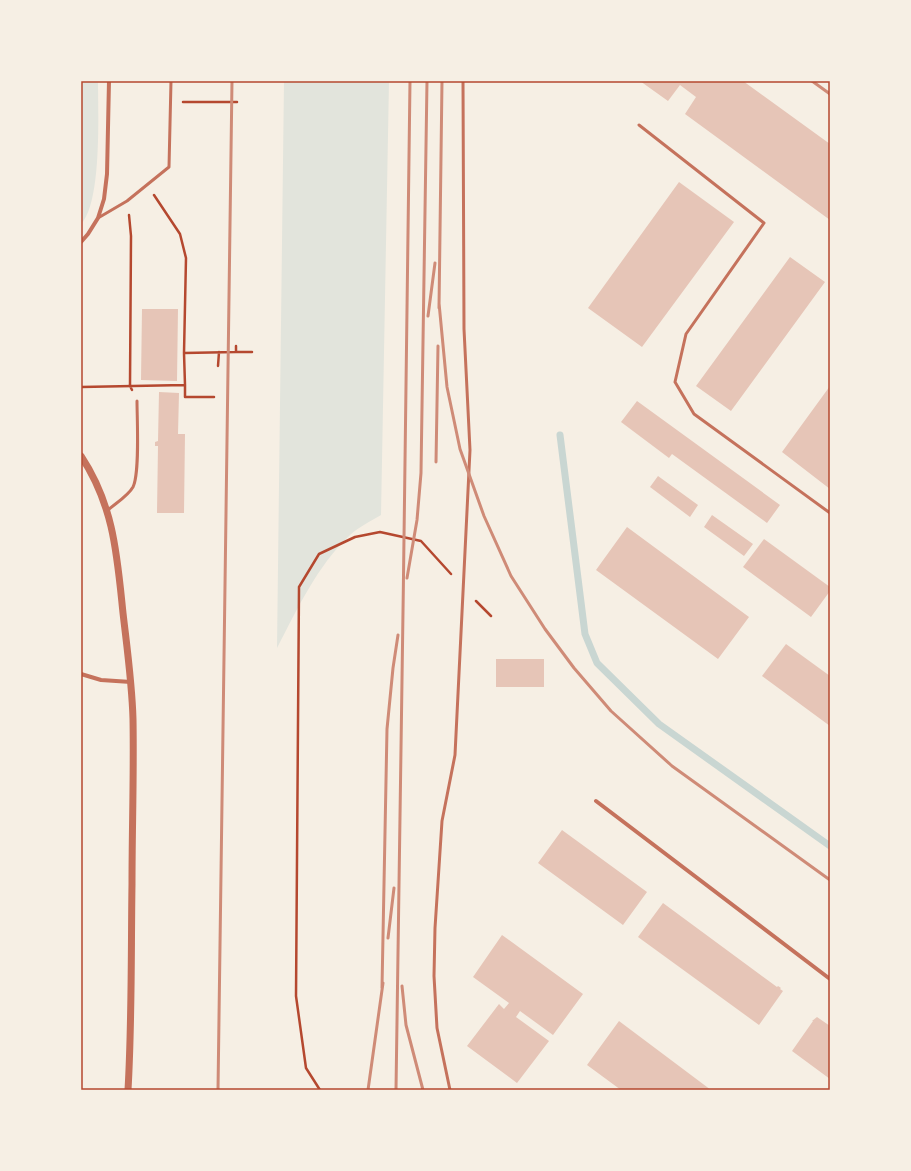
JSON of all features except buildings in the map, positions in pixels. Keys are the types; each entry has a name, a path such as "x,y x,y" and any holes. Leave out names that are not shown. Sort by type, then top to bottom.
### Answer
{"street":[{"path":"81,242 98,218 104,198 107,174 109,81"},
{"path":"81,456 91,470 108,510 115,544 131,682 134,752 128,1090"},
{"path":"81,674 101,680 131,682"},
{"path":"596,801 830,979"}],"lane":[{"path":"98,218 127,200 169,167 171,81"},
{"path":"450,1090 437,1028 434,976 435,928 442,821 455,755 470,450 464,329 463,81"},
{"path":"639,125 764,223 686,334 675,382 694,414 830,513"},
{"path":"108,510 123,498 133,487 136,472 137,400"}],"path":[{"path":"170,103 237,102"},
{"path":"147,184 180,234 186,258 184,353 185,397 214,397"},
{"path":"127,200 130,236 130,386 137,400"},
{"path":"236,346 236,352"},
{"path":"218,366 219,352"},
{"path":"184,353 252,352"},
{"path":"81,387 185,385"},
{"path":"320,1090 306,1068 296,996 299,587 319,554 355,537 380,532 421,541 491,616"}],"shaded area":[{"path":"81,81 98,81 98,135 96,178 93,197 88,213 81,224"},
{"path":"284,81 389,81 381,515 350,535 338,547 309,588 277,648"}],"waterway":[{"path":"560,435 585,634 597,663 659,724 830,846"}],"railway":[{"path":"218,1090 232,81"},
{"path":"396,1090 410,81"},
{"path":"407,578 417,520 421,473 427,81"},
{"path":"439,308 442,81"},
{"path":"812,81 830,94"},
{"path":"428,316 435,263"},
{"path":"439,303 447,387 460,449 484,516 511,576 545,629 574,668 611,711 672,766 830,880"},
{"path":"436,462 438,346"},
{"path":"382,988 387,729 398,635"},
{"path":"388,938 394,888"},
{"path":"368,1090 383,983"},
{"path":"402,986 406,1025 423,1090"}]}
